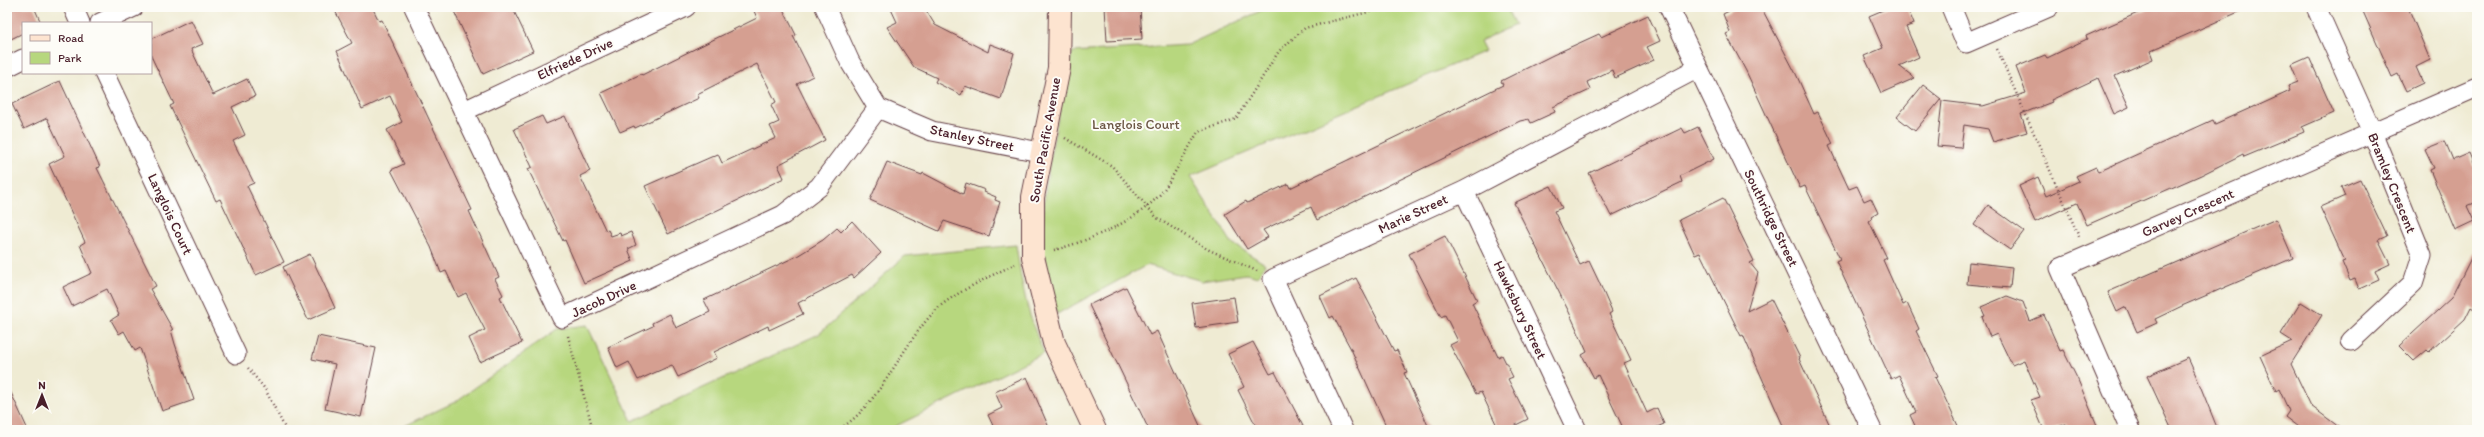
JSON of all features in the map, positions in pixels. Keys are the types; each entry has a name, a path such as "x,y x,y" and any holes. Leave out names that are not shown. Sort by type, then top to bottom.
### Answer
{"street":[{"path":"73,7 80,22"},
{"path":"102,22 134,7"},
{"name":"Jacob Drive","path":"414,7 562,318 783,215 819,187 878,108"},
{"name":"Elfriede Drive","path":"464,111 686,7"},
{"path":"824,7 850,62 878,108"},
{"name":"South Pacific Avenue","path":"1060,7 1059,68 1040,152 1033,197 1033,257 1054,342 1095,430"},
{"name":"Southridge Street","path":"1669,7 1872,430"},
{"path":"1951,7 1966,43 2049,7"},
{"name":"Bramley Crescent","path":"2316,7 2372,132 2422,255 2413,283 2351,341"},
{"path":"7,67 22,60"},
{"name":"Marie Street","path":"1343,430 1273,279 1464,190 1698,68"},
{"name":"Langlois Court","path":"104,74 236,354"},
{"name":"Garvey Crescent","path":"2130,430 2060,268 2477,87"},
{"name":"Stanley Street","path":"878,108 932,131 1040,152"},
{"name":"Hawksbury Street","path":"1464,190 1577,430"}],"path":[{"path":"1048,252 1078,244 1128,221 1146,206 1164,189 1198,132 1236,118 1279,51 1305,28 1388,7"},
{"path":"1995,45 2082,245"},
{"path":"1065,138 1112,166 1156,218 1206,248 1261,272"},
{"path":"837,430 851,424 876,395 907,345 939,308 984,280 1018,262"},
{"path":"568,335 592,430"},
{"path":"256,378 265,389 286,430"}],"green space":[{"name":"Langlois Court","path":"1269,7 1506,7 1515,25 1480,41 1485,51 1190,177 1232,243 1265,264 1258,277 1246,274 1202,281 1147,265 1057,314 1045,261 1043,218 1052,147 1072,52 1187,45"},
{"path":"1016,245 1029,313 1044,353 888,430 396,430 455,402 557,329 587,325 632,421 819,334 905,256"}],"building":[{"path":"7,7 34,7 41,22 22,22 22,34 7,41"},
{"path":"333,7 372,7 379,21 382,20 472,210 469,211 499,277 495,279 503,295 500,297 522,343 480,362 469,338 485,330 466,293 458,297 446,271 441,273 431,247 391,170 404,164 387,130 402,122 390,96 362,109 337,51 352,43"},
{"path":"452,7 512,7 533,51 483,74"},
{"path":"763,7 782,7 796,35 793,36 813,76 797,84 825,140 778,165 784,178 668,234 645,186 718,154 722,163 776,138 770,126 779,122 771,105 776,102 757,64 697,94 699,98 635,128 634,126 620,132 601,93 641,74 642,75 757,18 754,11"},
{"path":"890,7 924,7 935,25 988,52 990,44 1014,53 1001,99 965,86 961,95 935,82 937,78 914,67 887,27 897,22"},
{"path":"1105,7 1140,7 1142,39 1107,41"},
{"path":"1737,7 1761,7 1796,74 1814,114 1818,112 1833,144 1829,146 1849,189 1857,186 1864,201 1871,198 1878,213 1871,217 1872,219 1869,221 1887,258 1883,260 1903,305 1907,303 1919,329 1916,331 1938,376 1935,377 1960,430 1917,430 1910,415 1916,412 1899,375 1891,379 1836,261 1840,259 1805,186 1800,188 1746,71 1726,34 1730,32 1723,14"},
{"path":"1890,7 1907,7 1914,24 1906,27 1919,57 1899,66 1915,78 1881,93 1864,56 1883,48 1869,16"},
{"path":"2151,7 2250,7 2150,51 2153,59 2115,76 2129,107 2114,114 2098,78 2051,100 2052,102 2021,114 2027,132 1993,142 1988,129 1964,125 1961,148 1937,146 1942,101 1983,106 2026,93 2016,67 2045,55 2047,58 2087,39 2086,36"},
{"path":"2361,7 2408,7 2430,60 2416,67 2423,83 2406,91 2398,74 2392,77"},
{"path":"1648,15 1660,41 1647,47 1654,60 1615,78 1612,70 1587,82 1590,90 1553,107 1555,112 1531,123 1529,119 1520,121 1317,220 1311,207 1263,230 1268,237 1247,249 1225,214 1246,201 1247,203 1288,184 1290,188 1466,103 1503,85 1501,81 1553,55 1599,34 1601,37"},
{"path":"191,20 203,44 191,49 213,95 247,79 255,96 232,107 245,135 233,141 254,183 247,186 284,262 256,275 220,199 216,201 170,106 174,104 152,58 152,39"},
{"path":"2309,57 2334,113 2302,127 2304,132 2244,157 2243,154 2201,175 2087,225 2077,203 2035,222 2019,186 2038,177 2046,196 2079,181 2076,176 2096,167 2098,172 2213,120 2215,124 2255,107 2290,91 2288,86 2298,82 2291,65"},
{"path":"60,81 100,167 97,168 156,286 150,289 173,330 171,330 175,344 194,400 162,411 140,348 135,351 124,331 119,334 111,320 119,315 107,289 72,306 63,287 92,273 80,245 85,242 49,164 65,156 47,118 24,129 12,104"},
{"path":"1923,85 1941,99 1915,131 1897,117"},
{"path":"542,116 546,124 565,116 590,171 580,176 606,231 608,230 611,236 620,233 621,236 631,232 636,245 628,249 633,261 584,283 565,240 563,241 528,169 532,167 514,129"},
{"path":"1698,127 1714,159 1680,176 1682,182 1611,216 1589,173 1682,128 1685,133"},
{"path":"2445,141 2453,160 2469,153 2477,173 2477,202 2467,206 2474,221 2455,230 2430,170 2434,168 2425,149"},
{"path":"887,162 922,175 923,173 963,194 966,183 985,190 984,192 996,197 995,200 1000,202 989,236 944,221 939,231 870,200"},
{"path":"2360,179 2387,236 2378,240 2390,264 2375,271 2379,280 2359,289 2355,279 2350,281 2342,262 2345,261 2320,207 2345,196 2341,187"},
{"path":"1551,186 1562,208 1554,211 1580,265 1589,261 1612,312 1609,314 1631,360 1624,363 1647,413 1657,408 1664,424 1650,430 1624,430 1598,375 1594,378 1582,355 1587,352 1569,312 1514,203"},
{"path":"1723,198 1754,261 1750,263 1758,273 1747,311 1771,299 1800,358 1799,359 1832,430 1785,430 1743,335 1741,336 1700,253 1695,255 1679,220"},
{"path":"1988,205 2024,231 2010,250 1974,225"},
{"path":"2276,219 2293,258 2184,305 2155,319 2157,323 2137,332 2126,307 2117,312 2108,292"},
{"path":"852,221 881,253 854,278 852,275 798,303 803,314 769,330 768,326 714,352 717,358 678,377 672,365 638,380 629,362 617,368 608,347 653,326 652,323 670,314 676,328 710,312 704,300 797,256 823,240 837,228 841,232"},
{"path":"1445,236 1477,300 1472,303 1498,357 1502,355 1513,377 1508,379 1528,419 1506,430 1499,430 1481,392 1476,394 1450,345 1458,341 1445,315 1441,317 1409,254"},
{"path":"2477,246 2477,311 2471,307 2465,319 2429,352 2427,350 2414,361 2399,346 2451,298"},
{"path":"310,254 335,308 308,320 283,267"},
{"path":"1969,262 2012,267 2010,288 1967,284"},
{"path":"1356,278 1394,351 1397,350 1407,372 1404,373 1430,430 1388,430 1351,349 1333,316 1330,318 1320,296"},
{"path":"1126,287 1150,335 1157,331 1202,430 1149,430 1089,305"},
{"path":"2007,296 2023,302 2030,321 2044,315 2060,351 2063,350 2078,380 2099,430 2068,430 2066,424 2050,430 2044,430 2031,400 2040,397 2024,360 2012,365 1997,334 1990,337 1982,317 1985,316 1981,307"},
{"path":"1234,297 1238,322 1196,328 1192,303"},
{"path":"2301,302 2322,315 2291,364 2311,406 2343,430 2302,430 2285,417 2289,411 2279,389 2276,391 2260,356 2292,341 2281,334"},
{"path":"318,336 376,348 361,417 325,409 335,364 312,359"},
{"path":"1253,342 1270,374 1275,372 1305,430 1258,430 1238,390 1244,387 1228,354"},
{"path":"2188,358 2218,430 2172,430 2147,376"},
{"path":"1027,377 1050,430 995,430 988,415 1002,408 995,392"},
{"path":"7,384 28,430 7,430"}]}
